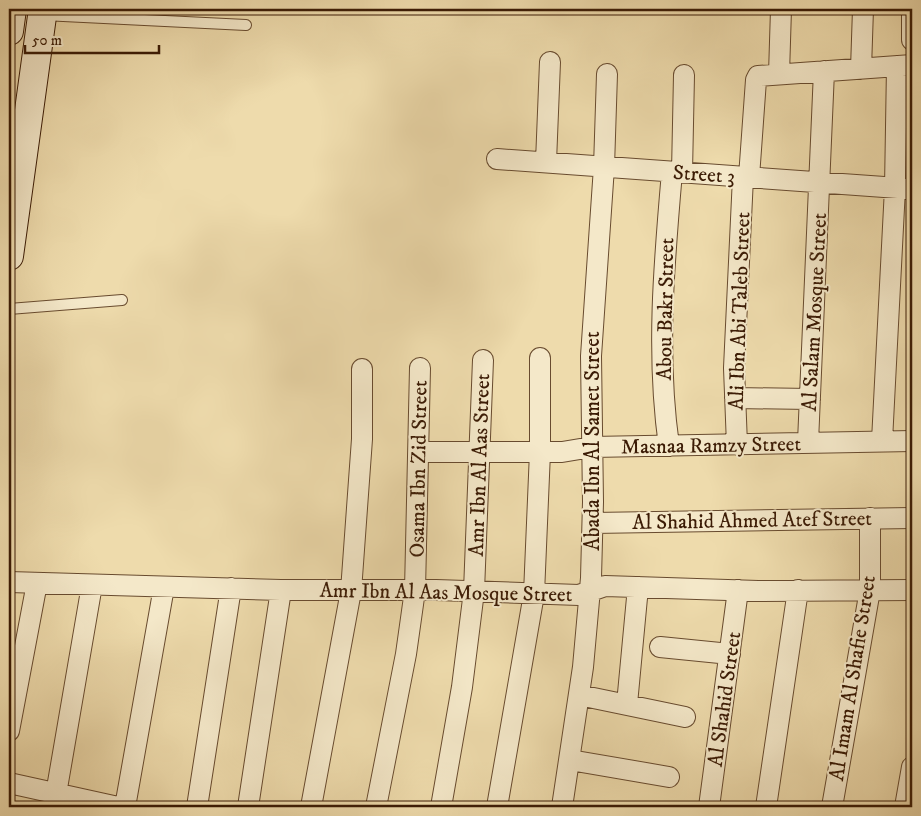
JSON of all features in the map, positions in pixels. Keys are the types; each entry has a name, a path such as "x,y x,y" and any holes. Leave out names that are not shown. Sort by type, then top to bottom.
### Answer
{"main road":[{"path":"9,31 12,9"},
{"path":"9,256 43,12"}],"street":[{"path":"782,9 779,74 904,66 904,188 882,441"},
{"path":"861,69 863,9"},
{"path":"912,9 912,40"},
{"path":"546,162 550,62"},
{"name":"Al Salam Mosque Street","path":"808,442 824,71"},
{"name":"Abada Ibn Al Samet Street","path":"562,807 579,695 590,592 592,523 591,356 604,166 607,74"},
{"name":"Ali Ibn Abi Taleb Street","path":"737,445 735,340 746,177 756,80 761,75 779,74"},
{"name":"Abou Bakr Street","path":"669,446 663,397 664,259 677,172 684,76"},
{"name":"Street 3","path":"496,159 904,188"},
{"path":"497,807 534,594 540,452 540,358"},
{"name":"Amr Ibn Al Aas Street","path":"441,807 462,688 474,591 481,453 483,360"},
{"name":"Osama Ibn Zid Street","path":"376,807 401,681 415,590 420,452 420,368"},
{"path":"311,807 351,591 362,439 362,369"},
{"path":"735,398 810,399"},
{"name":"Masnaa Ramzy Street","path":"420,452 562,452 592,447 912,441"},
{"name":"Al Imam Al Shafie Street","path":"832,807 870,590 870,518"},
{"name":"Al Shahid Ahmed Atef Street","path":"592,523 912,518"},
{"name":"Amr Ibn Al Aas Mosque Street","path":"9,582 281,590 415,590 579,595 605,586 738,590 912,590"},
{"path":"9,731 37,583"},
{"path":"56,794 92,585"},
{"path":"125,807 164,587"},
{"path":"627,704 638,587"},
{"path":"197,807 231,588"},
{"path":"248,807 281,590"},
{"name":"Al Shahid Street","path":"709,807 738,590"},
{"path":"766,807 798,590"},
{"path":"660,647 730,654"},
{"path":"579,695 685,717"},
{"path":"570,760 668,777"},
{"path":"905,807 912,767"},
{"path":"9,783 106,806"}],"lane":[{"path":"43,12 246,26"},
{"path":"9,309 122,300"}]}
